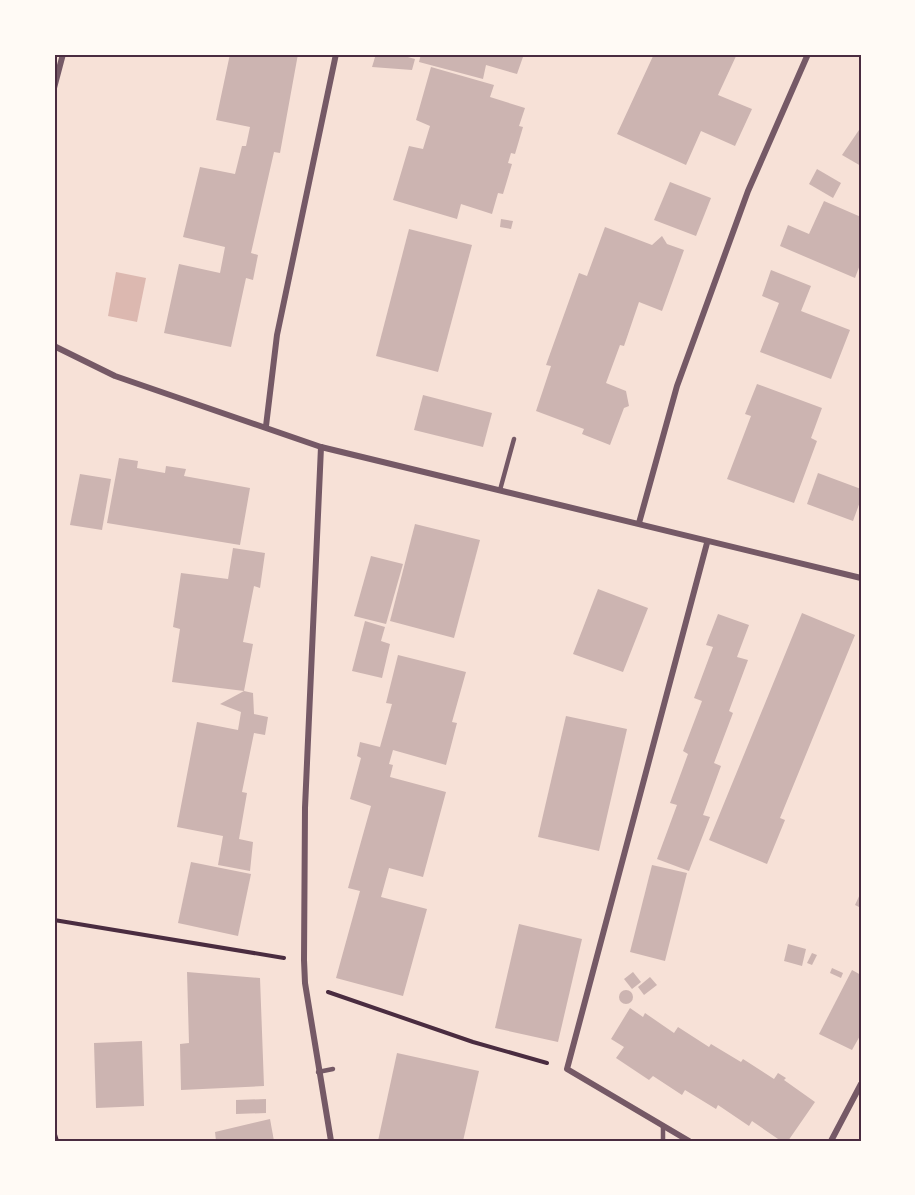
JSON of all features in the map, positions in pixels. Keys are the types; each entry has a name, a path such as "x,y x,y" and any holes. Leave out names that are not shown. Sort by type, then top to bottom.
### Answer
{"street":[{"path":"54,88 63,54"},
{"path":"266,426 277,335 336,54"},
{"path":"639,523 677,386 748,191 808,54"},
{"path":"54,346 116,376 266,426 321,447 639,523 706,543 861,578"},
{"path":"321,447 305,808 305,983 330,1141"},
{"path":"689,1141 567,1069 706,543"},
{"path":"831,1141 861,1084"}],"lane":[{"path":"500,490 514,439"},
{"path":"318,1072 333,1069"},
{"path":"663,1126 663,1141"}],"path":[{"path":"54,920 106,926 271,956"},
{"path":"305,983 473,1042 567,1069"},
{"path":"54,1131 57,1141"}],"shaded area":[{"path":"116,272 146,278 137,322 108,316"}],"building":[{"path":"230,54 298,54 280,153 274,152 251,253 258,255 253,280 246,278 231,347 164,333 179,264 220,273 225,247 183,237 200,167 235,174 242,146 246,146 250,127 216,120"},
{"path":"376,54 397,54 415,59 412,70 372,67"},
{"path":"421,54 524,54 517,74 486,65 483,79 419,62"},
{"path":"654,54 737,54 718,95 752,109 735,146 701,131 686,165 617,134"},
{"path":"431,67 494,85 490,97 525,108 519,126 523,127 515,154 511,153 508,163 512,164 503,194 498,193 492,214 461,204 457,219 393,200 409,146 423,149 430,126 416,120"},
{"path":"859,130 861,132 861,166 842,155"},
{"path":"817,169 841,183 833,198 809,184"},
{"path":"670,182 711,198 696,236 654,220"},
{"path":"824,201 861,217 861,262 855,278 780,246 788,225 809,234"},
{"path":"501,219 513,221 511,229 500,227"},
{"path":"605,227 652,245 662,236 667,244 684,250 662,311 639,302 624,346 620,345 606,383 626,391 629,406 624,408 610,445 582,434 584,429 536,411 551,366 546,365 579,273 587,276"},
{"path":"409,229 472,245 438,372 376,356"},
{"path":"771,270 811,286 801,311 850,330 831,379 760,352 779,303 762,296"},
{"path":"757,384 822,408 811,438 817,441 794,503 727,479 751,416 745,414"},
{"path":"423,395 492,413 483,447 414,430"},
{"path":"119,458 138,461 137,468 165,473 166,466 186,469 184,476 250,488 240,545 107,523"},
{"path":"818,473 861,489 861,499 853,521 807,504"},
{"path":"80,474 111,479 102,530 70,525"},
{"path":"415,524 480,540 454,638 390,621"},
{"path":"233,548 265,553 260,588 254,586 243,642 253,644 244,691 172,682 180,629 173,627 181,573 228,579"},
{"path":"371,556 403,564 386,624 354,616"},
{"path":"598,589 648,608 623,672 573,654"},
{"path":"802,613 855,635 780,818 785,820 767,864 709,840"},
{"path":"718,614 749,625 737,657 748,660 729,711 733,713 714,763 721,766 703,815 710,817 689,871 657,859 677,805 670,803 688,754 683,751 702,701 694,698 713,647 706,645"},
{"path":"365,621 385,627 381,641 390,644 382,678 352,671"},
{"path":"398,655 466,672 452,722 457,723 446,765 393,750 389,764 393,765 390,777 446,792 423,877 389,868 381,897 427,909 403,996 336,978 360,891 348,888 371,806 350,799 361,758 357,756 360,742 380,747 392,704 386,703"},
{"path":"244,691 253,693 254,714 268,717 265,735 254,733 242,792 247,793 239,839 253,842 250,871 218,865 223,836 177,827 197,722 238,730 241,712 220,704"},
{"path":"566,716 627,729 599,851 538,837"},
{"path":"191,862 251,874 238,936 178,923"},
{"path":"652,865 687,873 665,961 630,952"},
{"path":"861,892 861,908 855,905"},
{"path":"519,924 582,939 558,1042 495,1028"},
{"path":"788,944 806,949 802,966 784,961"},
{"path":"812,953 817,955 812,965 807,963"},
{"path":"832,968 843,973 841,978 830,973"},
{"path":"852,970 861,975 861,1034 852,1050 819,1034"},
{"path":"187,972 260,978 264,1086 181,1090 180,1044 189,1043"},
{"path":"633,972 641,982 632,989 624,979"},
{"path":"650,977 657,985 644,995 638,987"},
{"path":"623,990 629,990 633,997 629,1004 623,1004 619,1000 619,994"},
{"path":"630,1008 643,1017 645,1013 674,1033 678,1027 709,1047 711,1044 741,1062 743,1059 774,1079 778,1073 786,1078 784,1080 815,1102 788,1141 781,1141 752,1121 749,1126 718,1105 716,1109 685,1090 682,1095 653,1076 649,1080 616,1058 624,1047 611,1039"},
{"path":"142,1041 144,1106 96,1108 94,1043"},
{"path":"397,1053 479,1071 463,1141 378,1141"},
{"path":"266,1099 266,1113 236,1114 236,1100"},
{"path":"270,1119 274,1141 216,1141 215,1132"}]}
